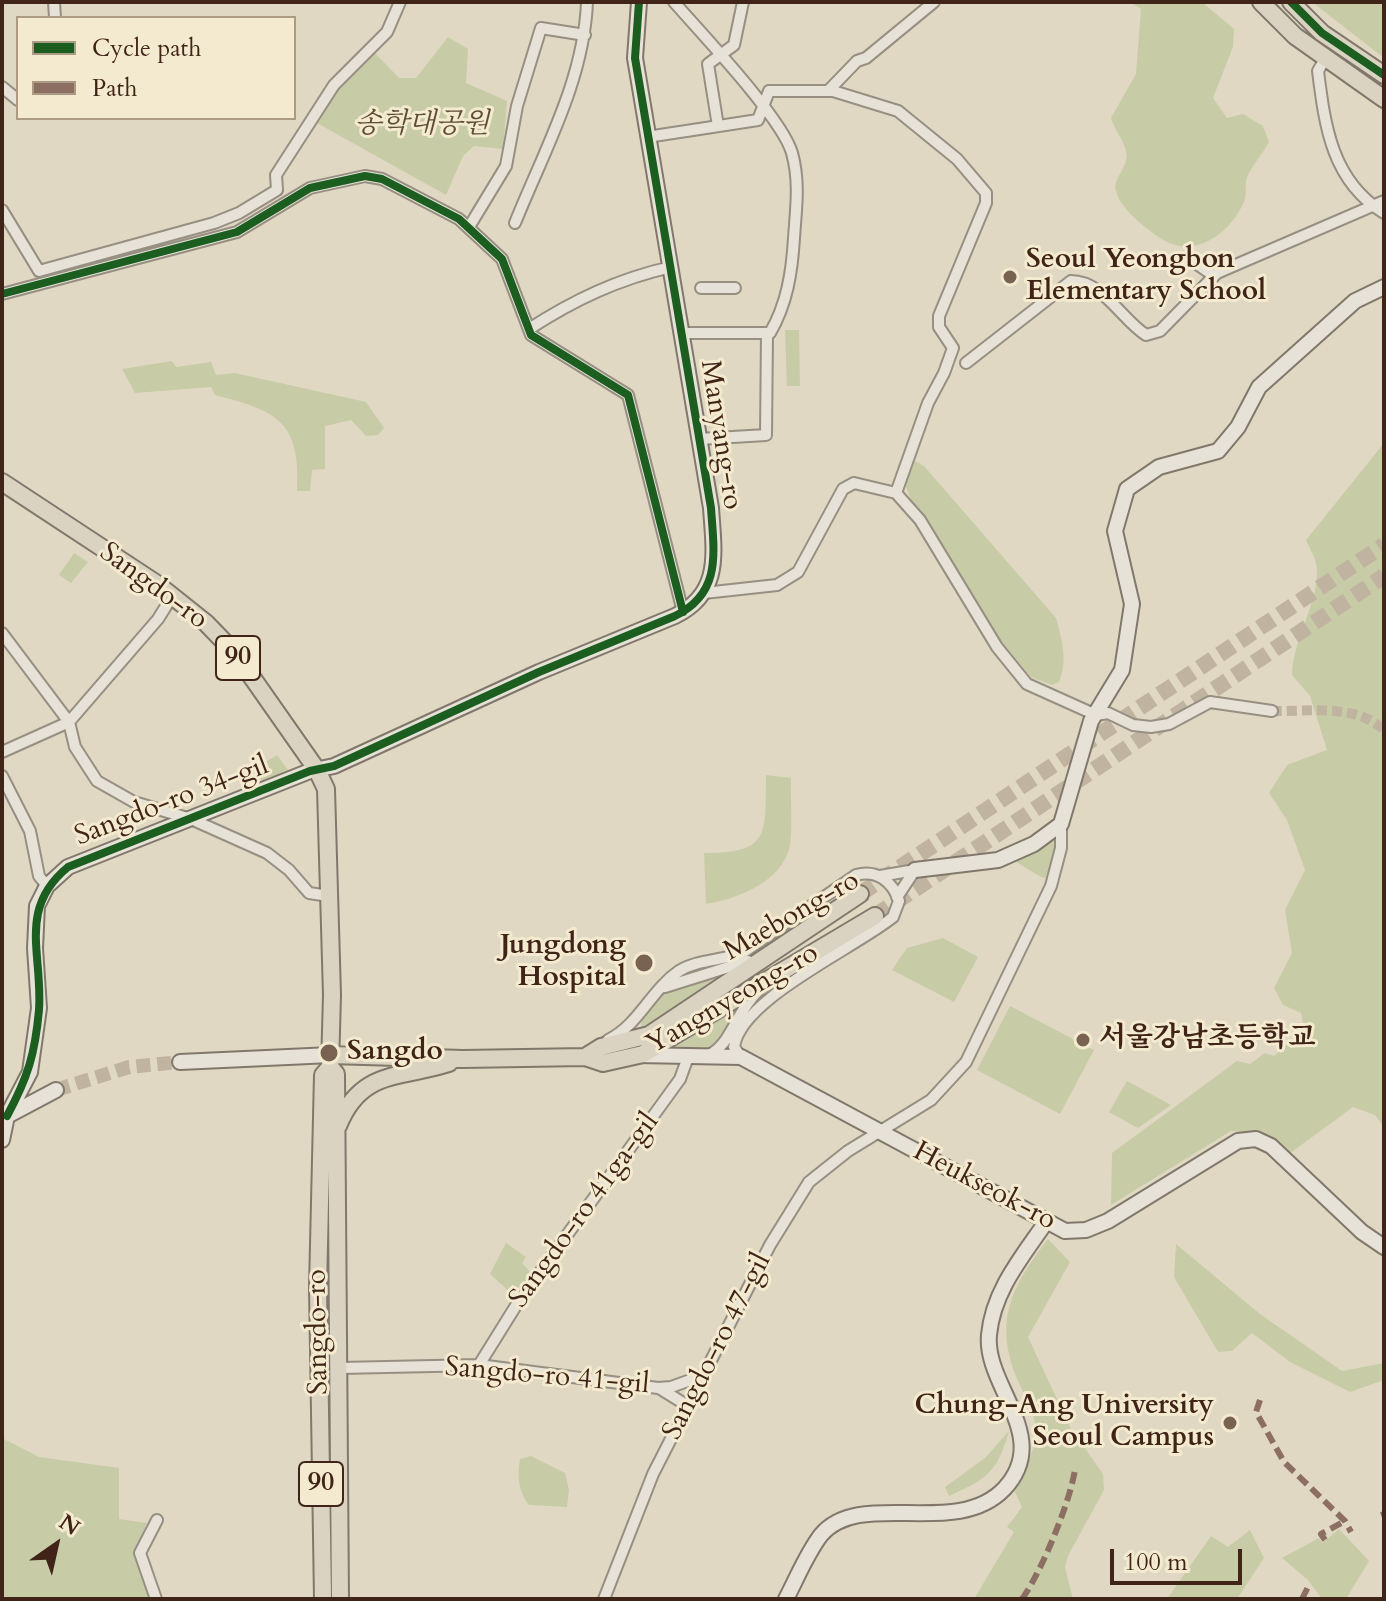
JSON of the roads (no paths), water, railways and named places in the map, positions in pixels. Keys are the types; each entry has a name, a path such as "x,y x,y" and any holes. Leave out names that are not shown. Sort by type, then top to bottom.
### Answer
{"main road":[{"path":"1261,2 1295,36 1384,99"},
{"path":"1291,2 1322,33 1384,75"},
{"name":"Sangdo-ro","path":"2,482 173,595 235,653 317,770 326,789 330,1061 336,1074 340,1599"},
{"name":"Yangnyeong-ro","path":"585,1057 601,1047 649,1035 860,894"},
{"name":"Yangnyeong-ro","path":"330,1061 585,1057 603,1063 637,1055 767,982 875,916"},
{"path":"336,1131 352,1100 372,1082 463,1059"},
{"name":"Sangdo-ro","path":"323,1599 318,1182 323,1075 330,1061"},
{"path":"320,1407 339,1407"}],"street":[{"path":"2,210 39,271 239,213 277,190 276,175 334,85 387,32 400,2"},
{"path":"515,223 577,74 585,35 587,2"},
{"name":"Manyang-ro","path":"639,2 635,58 711,508 714,550 712,573 704,593"},
{"path":"674,2 779,126 791,151 799,199 793,263 783,311 767,333 766,435 699,439"},
{"path":"718,126 708,64 734,45 743,2"},
{"path":"828,91 857,61 866,58 934,2"},
{"path":"469,227 506,166 517,106 541,28 585,35"},
{"path":"1326,57 1318,71 1336,161 1354,190 1384,213"},
{"path":"647,137 758,120 769,91 828,91 871,100 898,111 957,159 986,193 986,203 939,316 939,327 953,348 928,403 896,493"},
{"path":"2,294 237,232 310,188 365,176 382,179 469,227 502,259 531,335 628,395 683,612"},
{"path":"966,363 1071,281 1081,281 1093,287 1146,335 1160,331 1214,276 1384,201"},
{"path":"1180,263 1194,262 1214,276"},
{"path":"529,329 585,295 632,276 671,267"},
{"path":"880,876 998,860 1034,844 1061,824 1096,715 1122,670 1132,604 1115,531 1127,489 1159,467 1218,451 1238,427 1259,387 1355,301 1384,287"},
{"path":"701,288 735,288"},
{"path":"682,333 767,333"},
{"path":"317,770 334,766 539,672 683,612 704,593 777,585 798,572 843,489 854,483 896,493 920,520 997,647 1027,684 1096,715 1108,713 1133,725 1151,727 1169,724 1210,702 1272,711"},
{"path":"2,752 69,722 158,619 173,595"},
{"path":"2,633 69,722 75,747 97,781 134,802 191,819 267,853 289,870 309,893 329,896"},
{"name":"Sangdo-ro 34-gil","path":"47,886 82,859 317,770"},
{"path":"2,776 30,831 39,876 47,886 37,906 35,948 39,1008 30,1072 4,1116 2,1140"},
{"name":"Sangdo-ro 47-gil","path":"604,1599 642,1498 770,1245 809,1182 880,1131 931,1100 966,1062 1051,886 1061,848 1061,824"},
{"path":"732,1046 746,1022 768,998 893,917 897,897 915,870"},
{"name":"Maebong-ro","path":"601,1047 631,1025 655,992 691,965 725,960 744,952 856,875 865,872 880,876 897,897"},
{"path":"655,992 687,978 738,967 785,942"},
{"path":"732,1046 742,1008 767,982"},
{"name":"Heukseok-ro","path":"637,1055 707,1056 732,1046 1046,1222 1075,1232 1108,1221 1238,1141 1252,1139 1271,1146 1353,1223 1384,1247"},
{"name":"Sangdo-ro 41ga-gil","path":"479,1365 517,1304 680,1079 688,1057"},
{"name":"Yangnyeong-ro","path":"180,1062 330,1061"},
{"path":"4,1116 56,1090 38,1086 30,1072"},
{"path":"786,1599 822,1535 839,1520 960,1511 991,1499 1011,1478 1020,1454 1020,1430 990,1352 989,1336 996,1303 1006,1281 1046,1222"},
{"name":"Sangdo-ro 41-gil","path":"340,1368 479,1365 658,1388 671,1387 704,1375"},
{"path":"658,1388 688,1406"},
{"path":"156,1599 140,1553 157,1520"}],"tunnel":[{"path":"860,894 1384,545"},
{"path":"875,916 1384,576"},
{"path":"1272,711 1346,712 1372,721 1384,730"},
{"path":"56,1090 129,1067 180,1062"}],"place":[{"name":"Seoul Yeongbon Elementary School","path":"1010,277"},
{"name":"Jungdong Hospital","path":"644,963"},
{"name":"서울강남초등학교","path":"1083,1040"},
{"name":"Sangdo","path":"329,1053"},
{"name":"Chung-Ang University Seoul Campus","path":"1230,1423"}],"park label":[{"name":"송학대공원","path":"422,126"}]}
